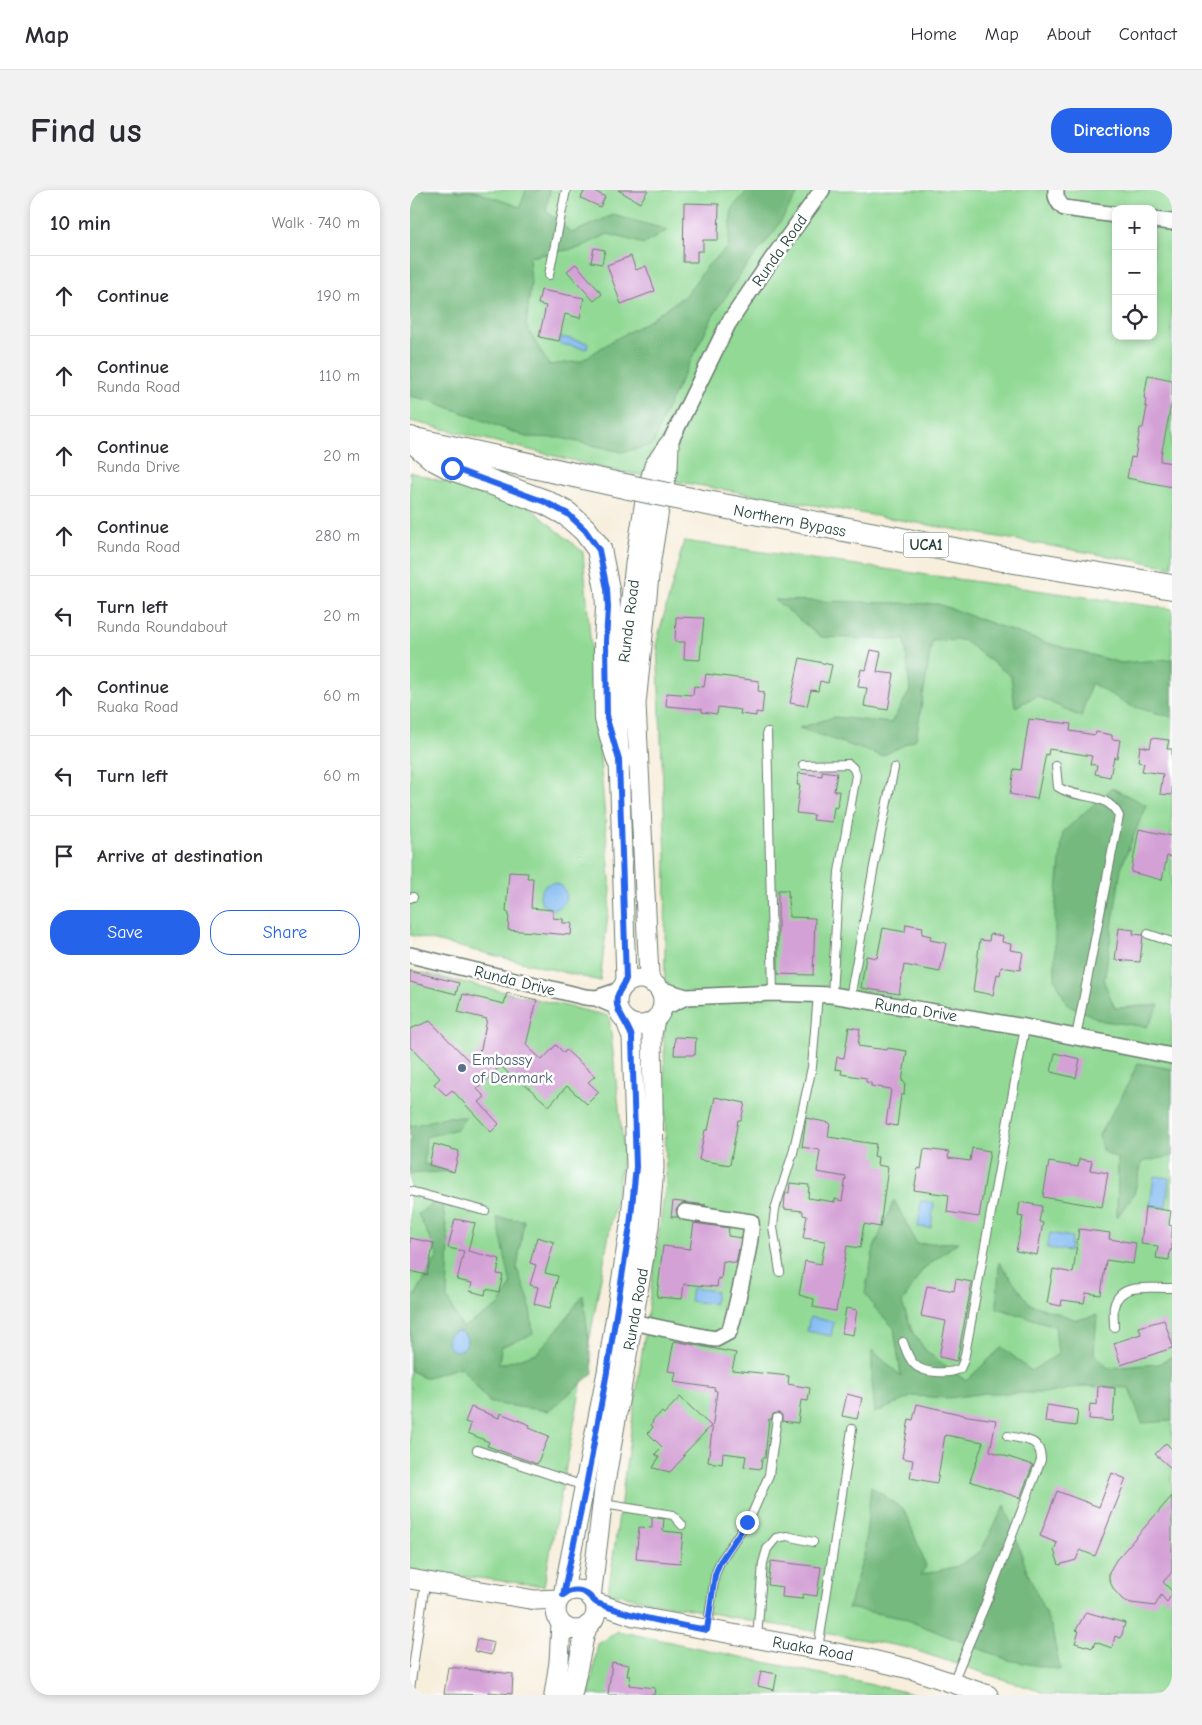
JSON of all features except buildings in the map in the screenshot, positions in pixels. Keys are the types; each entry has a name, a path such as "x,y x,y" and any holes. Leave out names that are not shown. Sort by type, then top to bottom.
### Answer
{"main road":[{"name":"Northern Bypass","path":"411,439 681,498 991,557 1172,587"},
{"path":"411,439 433,458 452,468 545,502 568,514 585,530 599,550 607,589 608,608 606,641 607,719 619,760"}],"street":[{"name":"Runda Road","path":"554,1695 559,1662 560,1608 586,1486 622,1286 636,1167 632,1037 622,1000 626,979 619,760 619,700 635,564 646,494 654,466 669,444 728,324 822,190"},
{"path":"1056,190 1055,195 1064,208 1112,214"},
{"path":"1157,220 1172,222"},
{"name":"Runda Road","path":"655,985 649,976 636,704 650,566 661,497 668,468 669,444"},
{"name":"Runda Drive","path":"410,955 596,998 622,1000"},
{"name":"Runda Drive","path":"622,1000 636,979 642,979 686,997 773,993 825,995 1025,1027 1172,1056"},
{"path":"655,985 662,995 663,1001 658,1014"},
{"path":"658,1014 686,997"},
{"name":"Runda Drive","path":"622,1000 637,1025 650,1023 658,1014"},
{"name":"Runda Road","path":"592,1600 602,1504 649,1228 654,1168 652,1035 658,1014"},
{"path":"632,1322 716,1339 729,1332 753,1227 751,1222 685,1212"},
{"path":"418,1580 535,1600 560,1608 571,1629 579,1629 589,1624"},
{"path":"560,1608 568,1591 580,1591 586,1593 592,1600 595,1614 584,1637 572,1695"},
{"name":"Ruaka Road","path":"592,1600 634,1616 864,1658 914,1670 988,1695"},
{"name":"Ruaka Road","path":"589,1624 634,1616"}],"lane":[{"path":"549,275 566,190"},
{"path":"767,732 773,993"},
{"path":"780,1272 772,1228 775,1209 793,1153 812,1067 825,995 839,872 856,775 854,769 849,764 803,766"},
{"path":"1056,766 1058,787 1066,793 1099,798 1114,806 1119,816 1076,1037"},
{"path":"850,998 894,768"},
{"path":"1148,934 1172,942"},
{"path":"903,1342 915,1366 936,1373 953,1372 960,1369 964,1360 1025,1027"},
{"path":"410,1191 485,1211"},
{"path":"1114,1327 1114,1308 1121,1293 1129,1289 1172,1288"},
{"path":"707,1630 715,1575 720,1562 752,1514 769,1475 777,1418"},
{"path":"818,1649 852,1429"},
{"path":"953,1682 990,1593 1041,1460 1040,1448 1036,1444 1028,1440 1008,1436"},
{"path":"476,1450 586,1486"},
{"path":"602,1504 673,1515 682,1524"},
{"path":"757,1638 763,1563 767,1549 776,1538 787,1536 813,1542"},
{"path":"410,1689 418,1580"}],"green space":[{"path":"410,190 1172,190 1172,567 616,471 410,421"},
{"path":"410,190 474,191 520,207 526,190 550,190 546,211 572,233 613,215 668,230 644,244 608,234 579,248 529,257 531,283 526,326 549,365 581,361 645,323 686,295 706,267 728,247 732,208 748,190 800,190 774,232 743,270 713,316 666,410 653,445 622,452 561,438 526,437 429,400 410,396"},
{"path":"410,472 528,506 583,552 611,891 600,981 410,935"},
{"path":"684,541 1172,609 1172,1695 1051,1695 905,1647 736,1618 608,1593 666,1182 664,1034 666,859 657,641"},
{"path":"775,600 938,604 1040,641 1121,663 1172,659 1172,717 1131,706 1091,683 1081,717 1037,696 1015,707 1011,676 963,640 932,641 916,739 882,756 799,728 834,717 891,723 910,691 905,640 821,637"},
{"path":"1112,788 1146,805 1121,868 1104,982 1115,1008 1159,1005 1147,1027 1103,1021 1067,1004 1055,978 1055,912 1063,832"},
{"path":"410,970 609,1016 624,1153 544,1586 410,1570"},
{"path":"1138,1063 1172,1069 1172,1156 1142,1162 1134,1194 1117,1217 1118,1159 1102,1150 1099,1135 1122,1096"},
{"path":"446,1117 466,1117 457,1129 426,1137 424,1164 454,1171 410,1174 410,1125"},
{"path":"441,1197 449,1243 447,1298 462,1328 499,1306 511,1285 497,1218 524,1220 517,1269 529,1300 533,1334 501,1347 499,1365 537,1353 563,1323 583,1295 593,1373 549,1411 490,1403 461,1367 424,1378 410,1370 410,1304 438,1256 418,1214"},
{"path":"894,1200 917,1244 958,1242 923,1269 902,1303 913,1333 927,1352 966,1381 1002,1347 1031,1371 1058,1354 1055,1326 997,1308 999,1262 1030,1304 1077,1320 1097,1315 1094,1353 1108,1368 1159,1364 1172,1356 1172,1381 1170,1383 1172,1386 1172,1421 1142,1423 1129,1388 1084,1386 1049,1393 986,1393 948,1398 913,1396 875,1413 872,1350 901,1376 894,1328 875,1308 865,1293 874,1248"},
{"path":"871,1486 905,1511 926,1566 920,1575 958,1566 981,1551 1005,1505 1027,1571 1052,1629 1060,1670 1008,1660 902,1618 848,1608 864,1555"},
{"path":"618,1631 920,1695 589,1695 598,1644"}],"water":[{"path":"561,337 588,343 587,349 560,344"},
{"path":"553,883 562,887 566,896 562,905 553,909 544,905 540,896 544,887"},
{"path":"1154,1176 1169,1178 1166,1207 1150,1206"},
{"path":"921,1201 934,1203 931,1228 918,1227"},
{"path":"1050,1233 1072,1237 1070,1251 1047,1248"},
{"path":"692,1288 716,1291 714,1304 690,1301"},
{"path":"810,1317 834,1322 831,1336 807,1331"},
{"path":"457,1331 464,1334 467,1341 464,1348 457,1351 450,1348 447,1341 450,1334"}],"place":[{"name":"Embassy of Denmark","path":"462,1068"}],"route":[{"path":"452,468 493,481 545,502 568,514 585,530 599,550 607,589 607,719 619,760 626,979 617,996 617,1002 620,1015 625,1019 632,1037 636,1167 623,1276 607,1372 563,1595 568,1591 580,1591 586,1593 594,1602 634,1616 707,1630 715,1575 720,1562 747,1522"}]}
